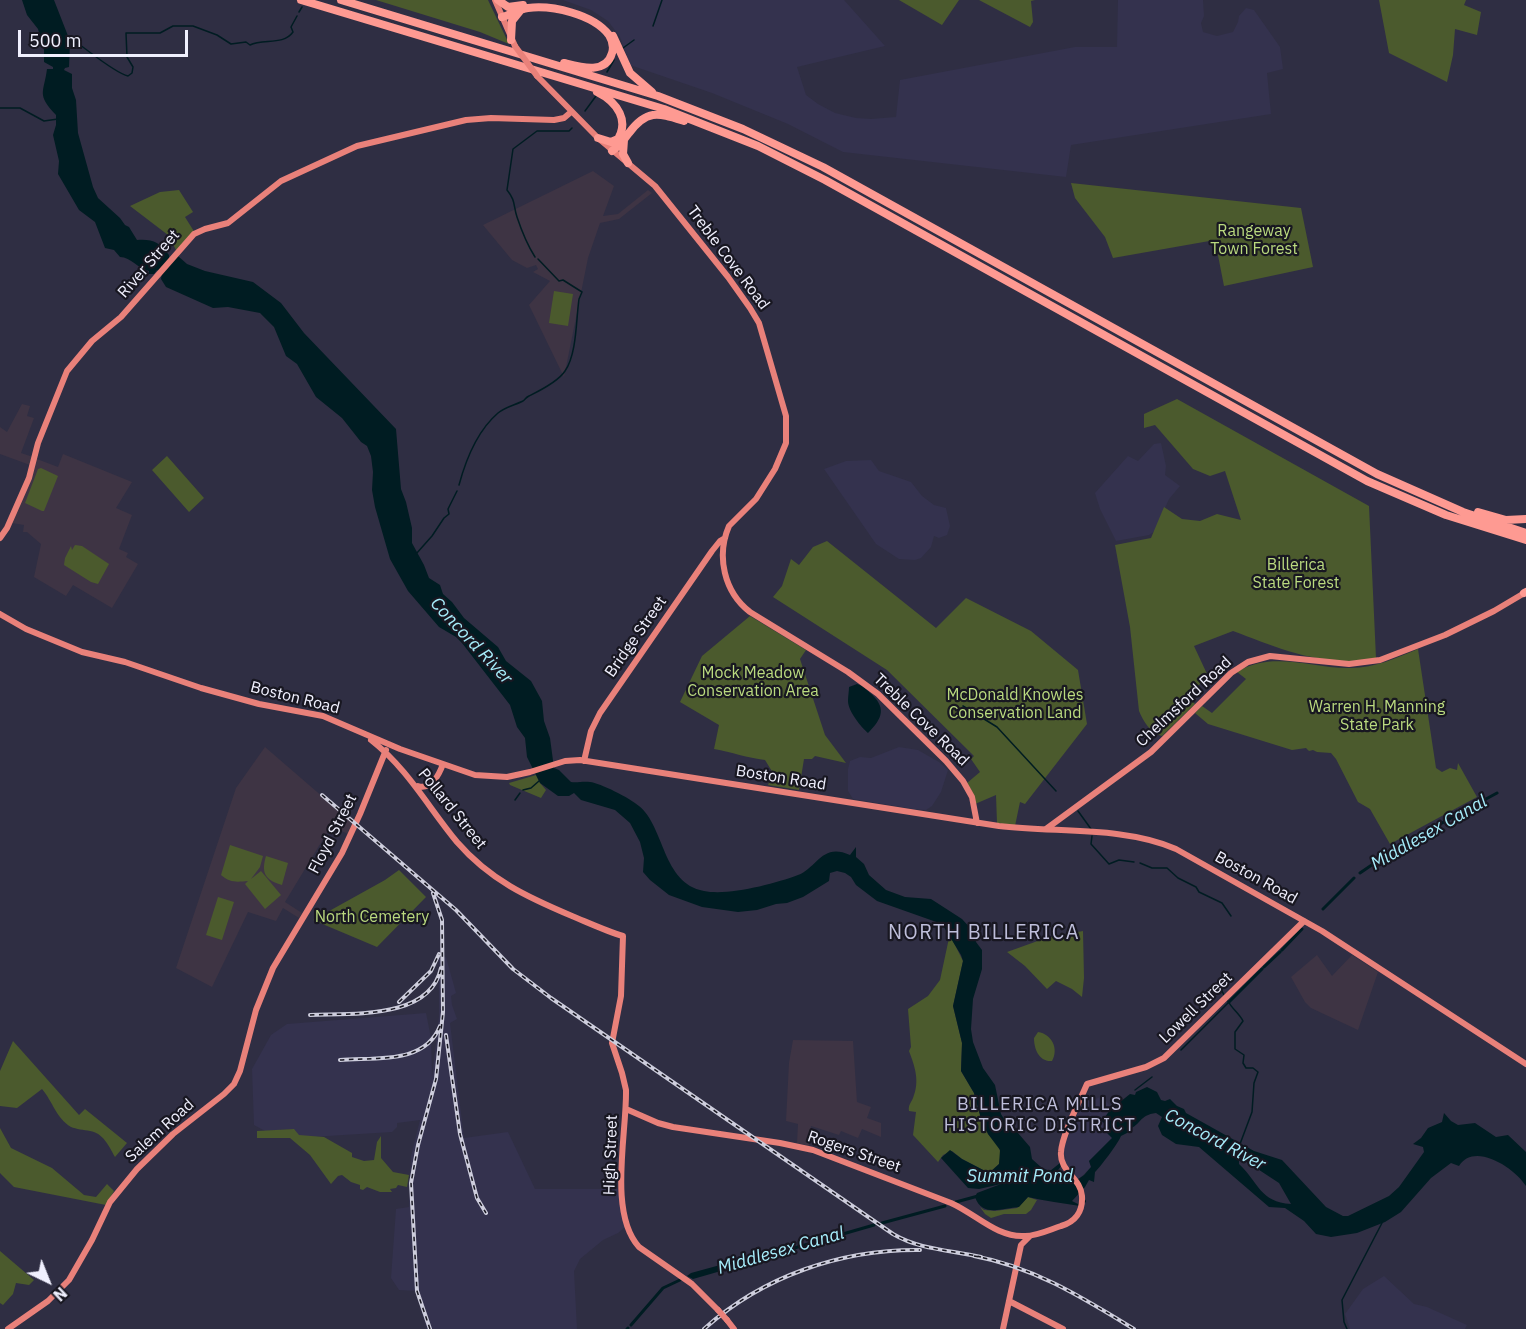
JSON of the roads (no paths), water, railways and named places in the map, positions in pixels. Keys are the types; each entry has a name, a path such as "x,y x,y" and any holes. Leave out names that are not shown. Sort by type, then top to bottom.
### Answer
{"highway":[{"path":"301,0 664,109 758,146 825,180 1358,476 1439,512 1526,540"},
{"path":"341,0 591,68 603,65 612,53 609,35 586,19 554,8 519,8 506,6 496,0"},
{"path":"502,17 532,4 557,6 575,11 597,22 613,36 630,73 658,96"},
{"path":"512,46 512,21 519,8"},
{"path":"512,46 658,96 743,129 823,167 1377,474 1432,499 1526,533"},
{"path":"578,82 606,96 618,108 624,125 621,139 623,153 628,163"},
{"path":"612,151 640,120 653,114 723,131"},
{"path":"598,138 610,142 621,139"},
{"path":"1432,499 1506,520 1526,519"}],"main road":[{"name":"Treble Cove Road","path":"496,0 512,46 571,112 612,151 648,178 752,311 761,329 786,416 786,443 779,461 756,499 729,526 725,538 723,563 731,592 750,612 865,683 880,695 960,776 970,791 977,823"},
{"name":"River Street","path":"0,538 7,528 29,477 38,443 67,371 92,341 121,317 196,232 228,223 279,182 344,151 457,121 491,118 554,120 564,118 571,112"},
{"name":"Bridge Street","path":"584,761 591,731 600,713 717,545 725,538"},
{"name":"Chelmsford Road","path":"1046,829 1151,752 1231,673 1248,662 1270,656 1281,656 1340,664 1367,663 1445,635 1525,593"},
{"name":"Boston Road","path":"0,614 26,629 82,652 125,662 201,688 259,704 323,716 364,735 475,775 514,776 569,760 584,761 1024,830 1046,829 1146,839 1166,845 1304,921 1526,1064"},
{"name":"Pollard Street","path":"364,735 388,754 416,786 459,844 500,881 530,898 624,936"},
{"name":"Floyd Street","path":"294,931 342,853 382,759 388,754 389,744"},
{"path":"438,777 443,764"},
{"path":"416,786 424,788 452,767"},
{"path":"428,800 426,793 429,785"},
{"name":"Lowell Street","path":"1030,1236 1073,1222 1078,1215 1082,1204 1081,1191 1064,1167 1061,1149 1087,1084 1146,1067 1164,1058 1304,921"},
{"name":"Salem Road","path":"8,1329 65,1286 92,1240 110,1202 139,1167 172,1134 234,1084 268,978 294,931"},
{"name":"High Street","path":"624,936 621,996 612,1043 624,1080 626,1109 622,1195 631,1236 641,1249 692,1284 734,1329"},
{"name":"Rogers Street","path":"626,1109 669,1126 786,1144 827,1155 951,1203 970,1212 992,1228 1013,1236 1030,1236"},
{"path":"1013,1236 1021,1245"},
{"path":"1003,1329 1021,1245 1030,1236"},
{"path":"1009,1301 1063,1329"}],"water":[{"path":"22,0 54,0 70,41 69,67 64,70 72,74 78,133 98,198 129,227 137,240 159,244 169,258 178,256 187,264 205,271 253,282 281,303 304,333 396,429 401,489 412,528 412,543 429,578 440,585 443,594 464,618 498,647 506,661 531,681 542,701 554,768 571,782 590,782 601,785 639,806 648,815 672,866 690,886 704,891 725,892 777,882 805,872 826,854 841,852 850,855 856,847 856,857 864,864 869,875 886,890 905,897 931,899 962,919 973,931 976,942 982,950 982,969 973,999 971,1029 973,1042 983,1068 995,1085 1001,1114 1030,1147 1032,1159 1042,1168 1050,1171 1060,1163 1061,1166 1056,1173 1059,1175 1064,1172 1074,1182 1084,1175 1091,1167 1089,1161 1112,1138 1107,1133 1110,1129 1102,1121 1110,1110 1130,1094 1135,1095 1136,1092 1147,1087 1157,1092 1161,1100 1170,1099 1186,1113 1254,1151 1282,1160 1326,1207 1343,1216 1348,1216 1389,1196 1399,1187 1424,1152 1423,1147 1413,1144 1428,1128 1442,1122 1444,1113 1458,1125 1475,1123 1496,1137 1508,1135 1526,1152 1526,1186 1504,1165 1484,1157 1474,1156 1466,1159 1459,1166 1451,1163 1431,1178 1401,1212 1385,1222 1357,1233 1331,1237 1316,1234 1304,1221 1285,1208 1269,1207 1199,1147 1176,1144 1162,1135 1158,1126 1162,1117 1156,1113 1146,1116 1129,1129 1129,1132 1121,1136 1095,1172 1094,1182 1089,1180 1072,1201 1078,1204 1086,1200 1080,1206 1028,1197 1019,1207 994,1210 983,1208 975,1197 977,1193 1001,1184 979,1189 968,1188 941,1158 950,1150 989,1173 999,1164 1000,1150 988,1134 974,1093 961,1071 962,1043 953,1006 963,961 942,924 877,901 856,885 851,877 837,871 830,873 829,881 803,897 787,903 738,912 702,907 669,895 650,880 643,872 644,858 640,842 630,823 615,810 581,800 574,793 569,796 558,796 540,783 527,757 525,738 517,727 510,705 462,643 439,627 408,591 390,559 375,507 371,456 367,446 361,442 342,418 316,397 297,364 286,356 274,327 260,313 228,307 213,308 166,287 161,279 162,273 157,270 154,274 149,274 149,271 120,257 114,250 105,248 95,222 79,210 58,174 59,161 53,135 56,115 46,102 43,93 47,69 53,69 53,67 44,62 44,50 38,29 27,15","holes":["1239,1161 1247,1162 1279,1183 1291,1204 1273,1200 1266,1195 1239,1164"]},
{"path":"857,684 875,697 881,708 880,717 868,733 855,719 849,705 849,687"},
{"name":"Middlesex Canal","path":"779,1250 780,1254 693,1279 687,1276 691,1273"}],"waterway":[{"path":"653,26 662,0"},
{"path":"299,12 302,7"},
{"path":"70,42 76,42 109,66 128,76 132,73 133,67 127,57 126,33 160,33 173,26 193,26 217,35 231,44 246,42 250,45 289,36 293,32 291,27 297,16"},
{"path":"623,48 634,40"},
{"path":"607,72 614,60"},
{"path":"585,111 596,96"},
{"path":"0,108 20,108 44,121 58,119"},
{"path":"535,257 507,190 513,149 537,131 569,131 572,128"},
{"path":"459,485 473,446 491,420 501,411 523,401 553,382 562,375 569,364 582,292 563,280 559,281 538,259"},
{"path":"416,554 449,514 448,509 457,491"},
{"path":"963,706 997,727 1056,791"},
{"path":"523,790 531,788 539,781"},
{"path":"515,800 520,793"},
{"name":"Middlesex Canal","path":"1360,873 1398,847 1497,793"},
{"path":"1078,811 1091,829"},
{"path":"1092,836 1091,844 1109,864 1119,860 1134,862"},
{"path":"1140,863 1152,868 1167,868 1178,878 1196,887 1199,892 1222,903 1231,916"},
{"name":"Middlesex Canal","path":"1323,909 1354,878"},
{"name":"Middlesex Canal","path":"1282,950 1302,929"},
{"name":"Middlesex Canal","path":"1264,967 1280,952"},
{"name":"Middlesex Canal","path":"1229,1002 1262,969"},
{"path":"1223,973 1220,987 1224,995"},
{"name":"Concord River","path":"1228,1001 1243,1021 1235,1032 1235,1049 1244,1055 1243,1063 1246,1068 1253,1068 1258,1072 1254,1083 1252,1112 1240,1144"},
{"path":"1181,1050 1229,1002"},
{"path":"1135,1090 1152,1077"},
{"name":"Middlesex Canal","path":"956,1202 978,1196"},
{"name":"Middlesex Canal","path":"882,1223 945,1206"},
{"path":"1347,1329 1342,1300 1383,1221"},
{"name":"Middlesex Canal","path":"777,1253 874,1225"},
{"name":"Middlesex Canal","path":"631,1325 663,1288 680,1280"}],"railway":[{"path":"322,795 456,910 513,969 551,998 893,1234 925,1246 981,1257"},
{"path":"430,1329 417,1291 411,1183 418,1145 436,1079 443,1012 442,920 433,893"},
{"path":"399,1002 431,971 439,954"},
{"path":"310,1015 367,1013 406,1005 422,997 434,985 441,968"},
{"path":"340,1060 383,1058 411,1053 433,1039 440,1026"},
{"path":"446,1035 460,1134 477,1198 486,1213"},
{"path":"704,1329 727,1310 752,1294 805,1269 862,1254 920,1250"},
{"path":"974,1256 1038,1276 1077,1295 1134,1329"}],"district":[{"name":"NORTH BILLERICA","path":"984,933"},
{"name":"BILLERICA MILLS HISTORIC DISTRICT","path":"1040,1115"}],"park label":[{"name":"Rangeway Town Forest","path":"1254,240"},
{"name":"Billerica State Forest","path":"1296,574"},
{"name":"Mock Meadow Conservation Area","path":"753,682"},
{"name":"McDonald Knowles Conservation Land","path":"1015,704"},
{"name":"Warren H. Manning State Park","path":"1377,716"},
{"name":"North Cemetery","path":"372,917"}],"water label":[{"name":"Summit Pond","path":"1020,1177"}]}
